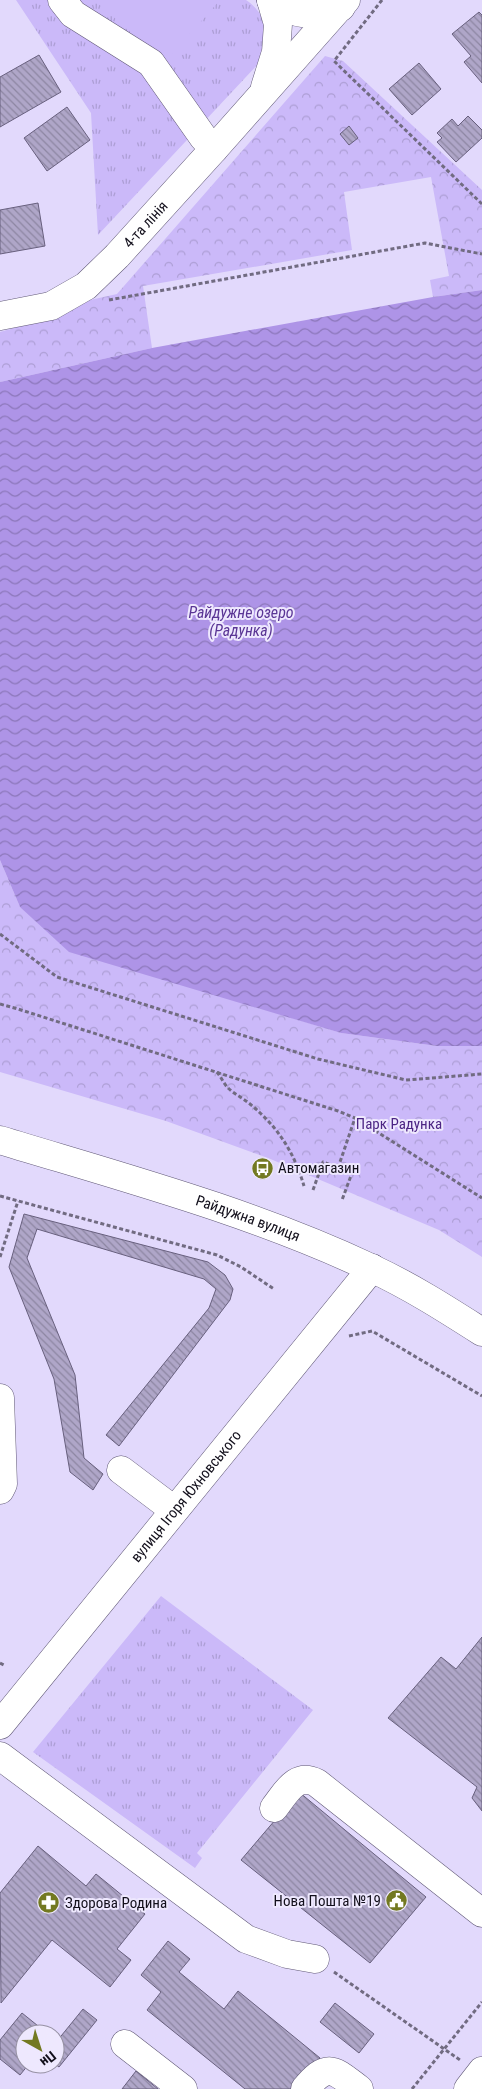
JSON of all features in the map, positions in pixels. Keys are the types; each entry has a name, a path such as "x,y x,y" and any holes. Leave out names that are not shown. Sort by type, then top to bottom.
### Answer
{"street":[{"path":"62,0 73,14 150,63 203,138 214,149"},
{"name":"4-та лінія","path":"263,93 276,52 278,24 271,0"},
{"name":"4-та лінія","path":"271,0 286,10 305,15 323,14 343,4"},
{"name":"4-та лінія","path":"0,316 51,306 86,286 117,256 343,4"},
{"name":"Райдужна вулиця","path":"0,1140 220,1206 372,1268 434,1302 482,1332"},
{"name":"вулиця Ігоря Юхновського","path":"0,1725 372,1268"},
{"path":"0,1398 3,1484 0,1490"},
{"path":"120,1470 174,1510"},
{"path":"0,1756 246,1939 287,1954 315,1959"},
{"path":"274,1808 293,1784 300,1779 308,1778 317,1783 482,1913"},
{"path":"125,2044 182,2089"},
{"path":"306,2089 314,2078 323,2072 332,2071 359,2089"}],"path":[{"path":"382,0 334,61 482,204"},
{"path":"106,300 425,243 482,254"},
{"path":"0,934 57,977 318,1059 406,1080 482,1074"},
{"path":"0,1004 18,1008 355,1118 482,1198"},
{"path":"217,1072 228,1088 250,1103 283,1139 297,1163 304,1186"},
{"path":"338,1168 355,1118"},
{"path":"313,1190 323,1162 352,1173 342,1200"},
{"path":"0,1196 217,1256 241,1267 274,1289"},
{"path":"0,1257 18,1200"},
{"path":"347,1336 372,1331 482,1396"},
{"path":"315,1959 445,2049 477,2078"},
{"path":"412,2089 482,2002"}],"green space":[{"path":"16,0 246,0 254,6 263,20 264,35 260,62 98,235 91,113"},
{"path":"94,0 220,0 165,62"},
{"path":"325,56 343,61 482,190 482,290 433,297 430,280 449,276 431,177 344,192 352,250 143,286 152,348 0,382 0,332 69,312 90,300 117,294"},
{"name":"Парк Радунка","path":"0,860 20,907 227,998 341,1033 437,1046 482,1046 482,1257 439,1230 268,1158 166,1121 0,1072"},
{"path":"161,1596 313,1710 197,1853 202,1858 195,1868 33,1752"}],"water":[{"name":"Райдужне озеро (Радунка)","path":"482,290 482,1046 437,1046 341,1033 69,952 20,907 0,860 0,382 152,348 433,297"}],"building":[{"path":"479,12 482,15 482,83 464,62 471,56 452,34"},
{"path":"39,55 61,92 0,127 0,77"},
{"path":"419,63 441,89 412,115 389,89"},
{"path":"67,107 90,140 47,171 24,138"},
{"path":"468,116 482,130 482,138 456,162 437,142 442,138 437,133 452,119 458,126"},
{"path":"349,126 358,138 349,145 340,134"},
{"path":"38,203 45,246 0,254 0,210"},
{"path":"24,1214 208,1262 225,1275 233,1289 230,1300 119,1446 106,1435 209,1308 216,1289 204,1279 37,1229 27,1258 75,1375 84,1458 103,1474 93,1490 70,1472 54,1379 9,1267"},
{"path":"482,1637 482,1811 472,1798 477,1787 388,1718 441,1657 456,1669"},
{"path":"299,1792 426,1897 370,1963 241,1860"},
{"path":"38,1846 86,1886 96,1874 145,1914 117,1949 131,1960 110,1987 52,1940 1,2003 0,1893"},
{"path":"168,1941 190,1959 179,1972 224,2009 238,1991 320,2058 294,2089 245,2089 147,2010 161,1992 141,1975"},
{"path":"335,2003 374,2034 359,2053 320,2022"},
{"path":"83,2009 97,2020 65,2060 65,2031"},
{"path":"22,2013 36,2024 15,2024 15,2071 0,2059 0,2040"},
{"path":"136,2071 158,2089 122,2089"}],"place":[{"name":"Автомагазин","path":"262,1168"},
{"name":"Нова Пошта №19","path":"397,1901"},
{"name":"Здорова Родина","path":"49,1903"}]}
